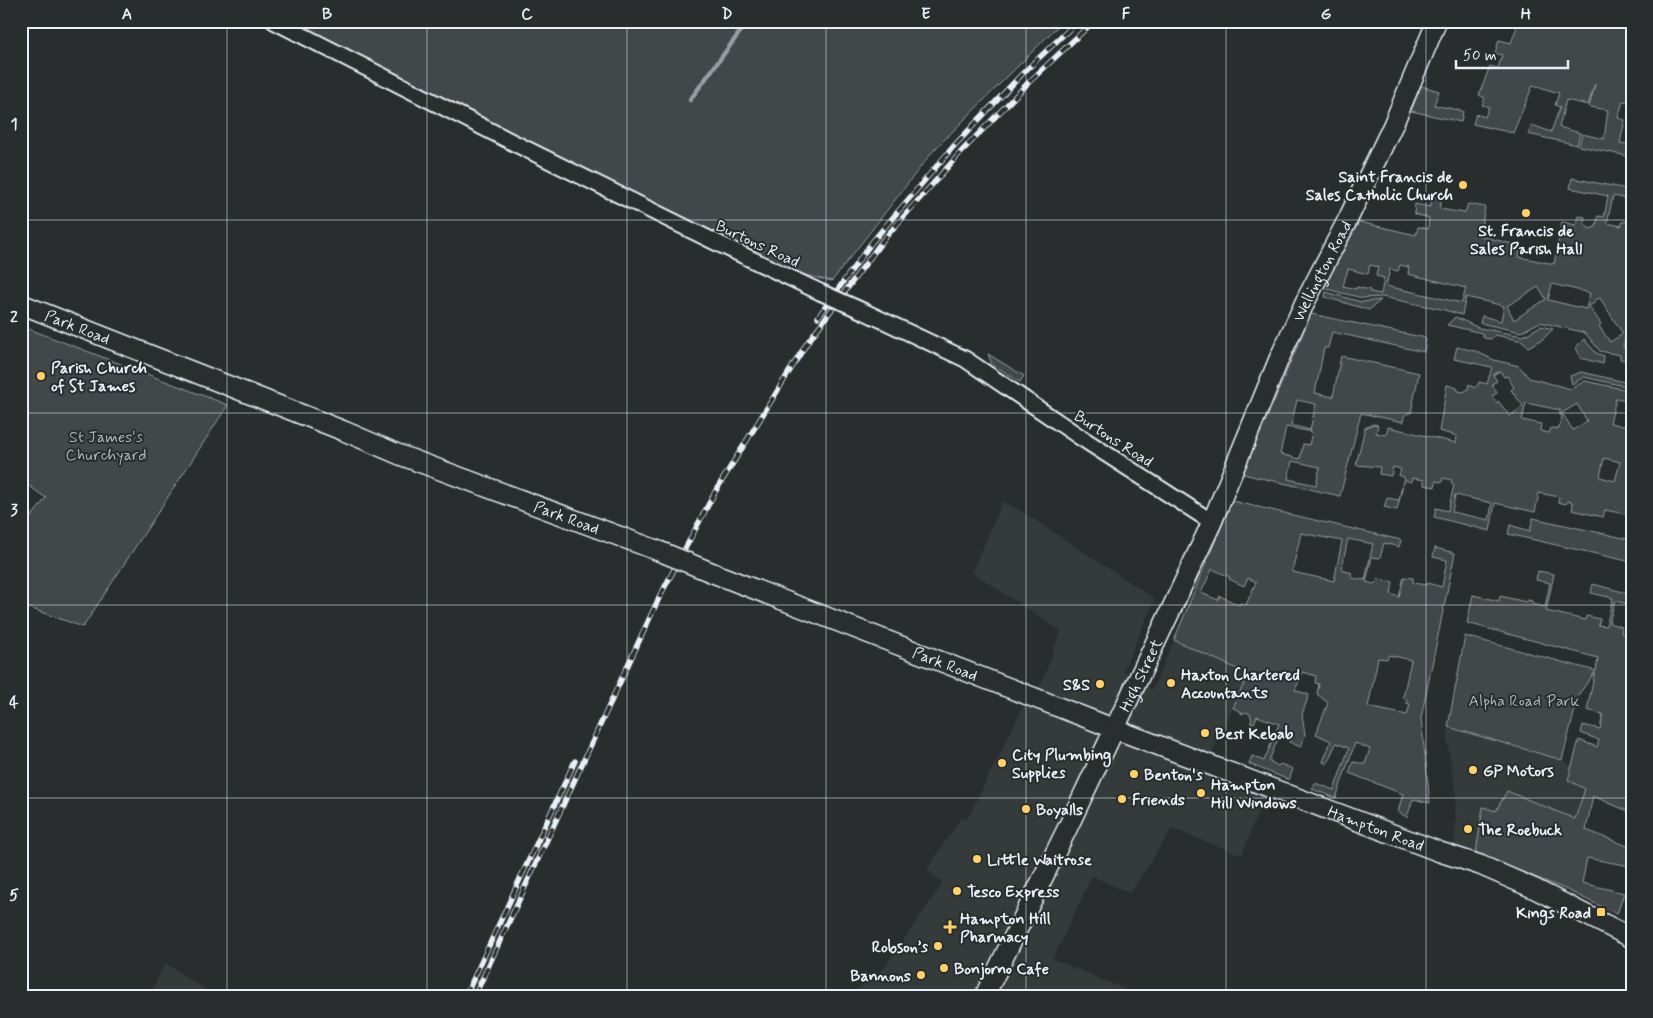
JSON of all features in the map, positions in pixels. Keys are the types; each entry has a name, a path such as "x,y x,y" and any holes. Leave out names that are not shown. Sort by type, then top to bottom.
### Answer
{"main road":[{"name":"Wellington Road","path":"1212,522 1279,360 1306,300 1391,130 1437,21"},
{"name":"Park Road","path":"21,304 344,430 400,455 659,551 1115,729"},
{"name":"High Street","path":"984,997 1115,729 1212,522"},
{"name":"Hampton Road","path":"1115,729 1440,852 1480,865 1535,889 1632,938"}],"street":[{"name":"Burtons Road","path":"274,21 708,239 964,359 1212,522"}],"shaded area":[{"path":"1003,501 1155,599 1123,671 1152,690 1174,640 1248,674 1204,775 1263,798 1242,855 1172,829 1130,893 1092,876 1053,959 1143,997 846,997 884,968 943,883 927,870 961,817 966,820 972,810 1022,709 1042,682 1061,631 972,572"},
{"path":"1448,727 1562,760 1572,766 1568,780 1585,789 1575,820 1507,791 1496,811 1483,808 1476,853 1455,845 1456,792 1448,746"},
{"path":"165,963 216,997 149,997"}],"green space":[{"path":"293,21 1064,21 933,151 832,281 785,269 739,250"},
{"path":"1519,21 1533,24 1528,21 1627,21 1625,30 1632,31 1632,102 1623,101 1618,118 1625,120 1620,143 1632,145 1632,157 1579,146 1582,134 1604,139 1608,110 1589,107 1595,84 1588,105 1566,100 1559,127 1580,133 1577,145 1528,134 1532,125 1551,132 1560,107 1555,105 1559,93 1533,85 1513,133 1473,124 1476,114 1485,117 1489,107 1482,105 1485,98 1479,95 1490,66 1498,68 1502,55 1495,53 1499,40 1511,43"},
{"path":"1421,86 1439,91 1434,105 1463,111 1461,122 1411,111"},
{"path":"1572,178 1632,190 1632,200 1613,196 1607,223 1621,226 1623,221 1626,222 1628,218 1632,219 1632,327 1627,326 1623,348 1632,350 1632,362 1620,359 1620,355 1600,351 1586,334 1582,332 1540,322 1521,332 1480,323 1482,316 1501,321 1504,306 1466,297 1462,315 1382,297 1362,298 1323,288 1359,222 1416,235 1418,227 1428,229 1429,218 1414,214 1415,204 1430,207 1433,197 1442,198 1439,209 1465,213 1468,204 1485,207 1480,236 1521,246 1519,257 1554,264 1562,222 1576,225 1578,216 1585,217 1584,222 1589,229 1596,227 1598,216 1604,217 1608,196 1570,188","holes":["1370,265 1378,267 1376,276 1384,278 1381,294 1357,287 1356,289 1343,286 1348,269 1368,274","1400,265 1409,267 1408,274 1466,288 1462,303 1386,286 1390,269 1398,271","1552,284 1590,293 1586,309 1548,300","1538,287 1546,299 1514,320 1507,306","1600,298 1623,334 1610,342 1589,306 1596,302 1595,300"]},
{"path":"1326,292 1361,302 1381,300 1369,310 1325,297"},
{"path":"1311,314 1426,338 1424,352 1332,332 1328,348 1324,348 1315,393 1333,397 1341,356 1419,373 1411,413 1404,416 1403,422 1361,413 1340,496 1243,474","holes":["1297,400 1316,404 1310,430 1291,425","1286,427 1312,432 1309,445 1303,444 1300,459 1280,454","1292,461 1320,467 1316,485 1288,479"]},
{"path":"1455,317 1479,328 1523,336 1541,326 1553,329 1543,339 1528,347 1523,341 1495,335 1491,339 1484,338 1482,333 1447,325"},
{"name":"St James's Churchyard","path":"21,326 228,405 83,627 21,605 21,530 46,498 21,480 21,458 25,452 21,450"},
{"path":"1584,339 1596,353 1604,356 1603,364 1580,358 1576,347"},
{"path":"1457,347 1475,351 1494,360 1519,366 1529,378 1571,389 1585,381 1632,391 1632,401 1616,398 1610,423 1628,427 1629,423 1632,424 1632,525 1628,524 1630,515 1605,510 1603,517 1572,510 1572,502 1568,501 1566,504 1558,502 1559,497 1539,493 1535,512 1495,503 1490,531 1434,517 1436,508 1448,511 1454,485 1451,484 1452,480 1443,478 1442,482 1436,481 1435,487 1424,485 1424,480 1412,478 1411,482 1404,480 1397,510 1384,507 1387,498 1399,500 1404,477 1399,476 1401,469 1393,467 1391,476 1379,474 1380,467 1356,465 1365,428 1373,424 1378,425 1376,433 1386,435 1388,427 1456,443 1457,436 1439,431 1447,385 1464,392 1468,389 1469,384 1474,388 1479,382 1487,384 1492,367 1454,359","holes":["1500,371 1504,377 1507,376 1514,387 1511,390 1523,406 1510,416 1498,401 1496,403 1492,396 1497,393 1492,384 1497,381 1493,375","1526,403 1560,410 1560,415 1562,416 1559,429 1551,428 1549,433 1540,431 1541,424 1522,420","1577,404 1587,421 1573,430 1562,413","1604,458 1620,462 1615,481 1600,477","1455,495 1492,503 1489,520 1452,512"]},
{"path":"988,354 1024,376 1020,382 992,364"},
{"path":"1581,372 1629,383 1624,386 1584,377 1572,384 1570,376"},
{"path":"1232,501 1401,540 1399,547 1384,543 1380,558 1372,557 1366,582 1374,584 1379,579 1393,582 1391,594 1399,597 1404,577 1413,578 1413,583 1426,585 1427,583 1442,587 1447,560 1433,557 1435,548 1455,553 1421,718 1430,803 1413,799 1407,817 1398,812 1403,794 1349,773 1353,762 1365,764 1370,749 1355,743 1336,798 1312,789 1315,783 1334,790 1349,748 1336,743 1327,764 1323,762 1331,741 1316,734 1328,703 1317,694 1319,684 1315,683 1316,676 1303,672 1295,690 1309,695 1302,714 1305,735 1301,747 1289,742 1292,735 1281,731 1269,761 1278,766 1280,764 1293,769 1289,780 1249,764 1252,756 1264,761 1279,724 1257,716 1254,723 1250,722 1252,720 1250,714 1246,712 1241,714 1242,712 1233,708 1248,674 1174,640","holes":["1301,533 1342,541 1334,581 1292,572","1348,539 1373,544 1365,580 1351,578 1352,573 1341,570","1212,569 1244,586 1248,578 1256,582 1246,605 1240,603 1239,605 1220,596 1218,600 1201,593","1389,655 1411,660 1403,698 1407,699 1406,703 1410,704 1407,715 1368,707 1378,658 1387,659"]},
{"path":"1533,518 1632,540 1632,562 1508,534 1510,525 1530,531"},
{"name":"Alpha Road Park","path":"1538,571 1554,574 1546,611 1585,620 1586,616 1600,619 1598,625 1606,626 1613,598 1591,593 1593,584 1630,594 1628,604 1615,601 1609,623 1622,627 1621,633 1632,634 1632,813 1593,796 1586,830 1630,847 1632,844 1632,858 1630,866 1587,858 1582,883 1624,893 1617,914 1567,890 1476,853 1483,807 1496,811 1507,791 1575,819 1585,789 1568,780 1579,740 1597,747 1599,740 1581,733 1583,725 1600,729 1603,714 1587,710 1595,672 1579,694 1562,760 1448,727 1465,636 1596,671 1598,658 1467,623 1473,595 1499,601 1500,596 1526,602 1527,600 1532,601 1532,604 1545,607 1550,583 1536,580"}],"waterway":[{"path":"690,100 748,21"}],"railway":[{"path":"818,317 872,242 953,147 1023,73 1078,21"},
{"path":"474,997 659,598 715,492 807,343 883,240 961,152 1029,82 1094,21"},
{"path":"465,997 575,761"}],"place":[{"name":"Saint Francis de Sales Catholic Church","path":"1463,185"},
{"name":"St. Francis de Sales Parish Hall","path":"1526,213"},
{"name":"Parish Church of St James","path":"41,376"},
{"name":"Haxton Chartered Accountants","path":"1171,683"},
{"name":"S&S","path":"1100,684"},
{"name":"Best Kebab","path":"1205,733"},
{"name":"City Plumbing Supplies","path":"1002,763"},
{"name":"GP Motors","path":"1473,770"},
{"name":"Benton's","path":"1134,774"},
{"name":"Hampton Hill Windows","path":"1201,793"},
{"name":"Friends","path":"1122,799"},
{"name":"Boyalls","path":"1026,809"},
{"name":"The Roebuck","path":"1468,829"},
{"name":"Little Waitrose","path":"977,859"},
{"name":"Tesco Express","path":"957,891"},
{"name":"Kings Road","path":"1601,912"},
{"name":"Hampton Hill Pharmacy","path":"950,927"},
{"name":"Robson’s","path":"938,946"},
{"name":"Bonjorno Cafe","path":"944,968"},
{"name":"Bannons","path":"921,975"}]}
